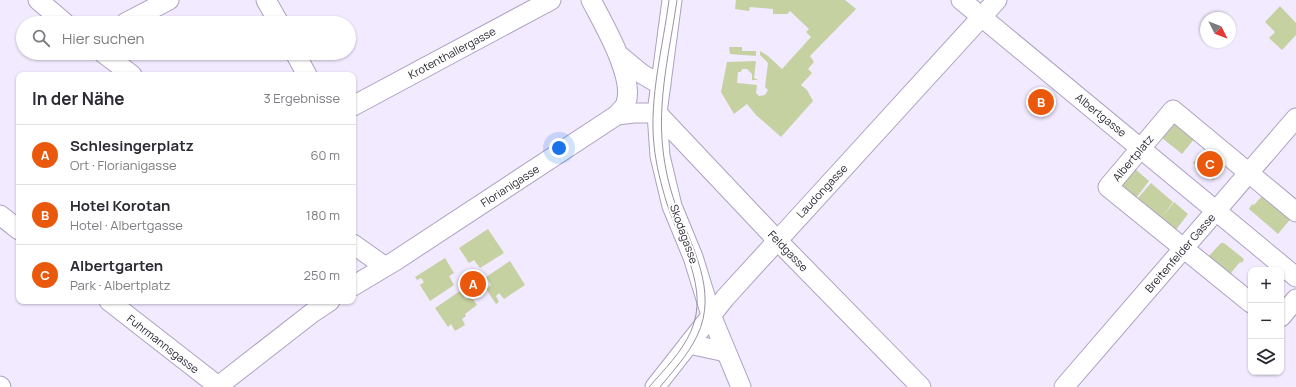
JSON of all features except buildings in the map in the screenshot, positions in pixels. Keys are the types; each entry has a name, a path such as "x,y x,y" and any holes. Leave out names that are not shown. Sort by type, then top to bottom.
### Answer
{"street":[{"path":"38,0 57,16"},
{"path":"138,16 169,0"},
{"path":"266,0 275,16"},
{"name":"Krotenthallergasse","path":"356,104 550,0"},
{"path":"591,0 619,55 628,92 626,104 617,115"},
{"path":"657,113 672,0"},
{"name":"Albertgasse","path":"961,0 1296,277"},
{"name":"Laudongasse","path":"655,387 711,315 777,240 997,0"},
{"path":"619,55 642,74 661,85"},
{"path":"112,60 128,72"},
{"path":"299,60 305,72"},
{"name":"Albertplatz","path":"1248,301 1108,187 1173,110 1296,212"},
{"name":"Florianigasse","path":"356,284 420,245 617,115 634,112 657,113"},
{"name":"Feldgasse","path":"657,113 777,240 921,387"},
{"name":"Skodagasse","path":"657,113 660,156 666,183 711,315 741,387"},
{"name":"Breitenfelder Gasse","path":"1064,387 1296,118"},
{"path":"0,215 16,228"},
{"path":"356,246 384,266"},
{"path":"1284,313 1296,298"},
{"name":"Fuhrmannsgasse","path":"113,304 217,387"},
{"path":"217,387 312,312 325,304"},
{"path":"689,344 726,352"}],"green space":[{"path":"736,0 845,0 856,9 810,56 814,62 808,69 812,73 801,85 807,90 813,101 781,137 756,115 747,104 734,114 721,92 727,62 756,61 754,78 758,80 752,80 752,74 747,69 742,69 741,72 738,72 737,83 757,85 756,93 759,96 765,95 768,90 765,87 768,63 760,55 760,51 782,69 811,37 806,32 809,29 790,11 787,14 773,14 773,9 750,7 749,11 735,9"},
{"path":"1280,6 1296,23 1296,35 1282,50 1269,38 1275,32 1265,22"},
{"path":"729,47 742,47 742,51 756,51 756,56 730,54"},
{"path":"1176,122 1195,138 1182,154 1162,138"},
{"path":"1207,147 1227,164 1213,180 1193,163"},
{"path":"1135,169 1149,181 1136,198 1121,186"},
{"path":"1151,183 1173,202 1162,217 1174,202 1188,214 1175,231 1137,199"},
{"path":"1262,196 1293,216 1278,234 1249,209 1252,204 1254,205"},
{"path":"488,229 504,253 480,268 474,260 469,263 459,248"},
{"path":"1221,243 1224,243 1244,259 1242,263 1240,262 1231,273 1232,274 1230,277 1207,258"},
{"path":"445,258 454,273 449,276 454,285 430,301 420,285 424,282 421,278 417,280 415,277"},
{"path":"510,261 525,285 504,299 499,293 496,296 499,302 496,304 486,289 491,285 486,277"},
{"path":"460,291 466,299 471,296 477,305 465,314 466,316 462,319 465,325 455,331 451,324 448,327 435,308"}],"tram line":[{"path":"649,387 672,360 687,339 696,315 697,299 691,266 667,204 657,167 654,145 653,109 657,72 669,0"},
{"path":"660,387 680,363 697,336 703,319 705,302 704,285 700,268 673,197 663,150 663,93 677,0"}],"place":[{"name":"Hotel Korotan","path":"1041,102"},
{"name":"Albertgarten","path":"1210,164"},
{"name":"Schlesingerplatz","path":"473,284"}]}
